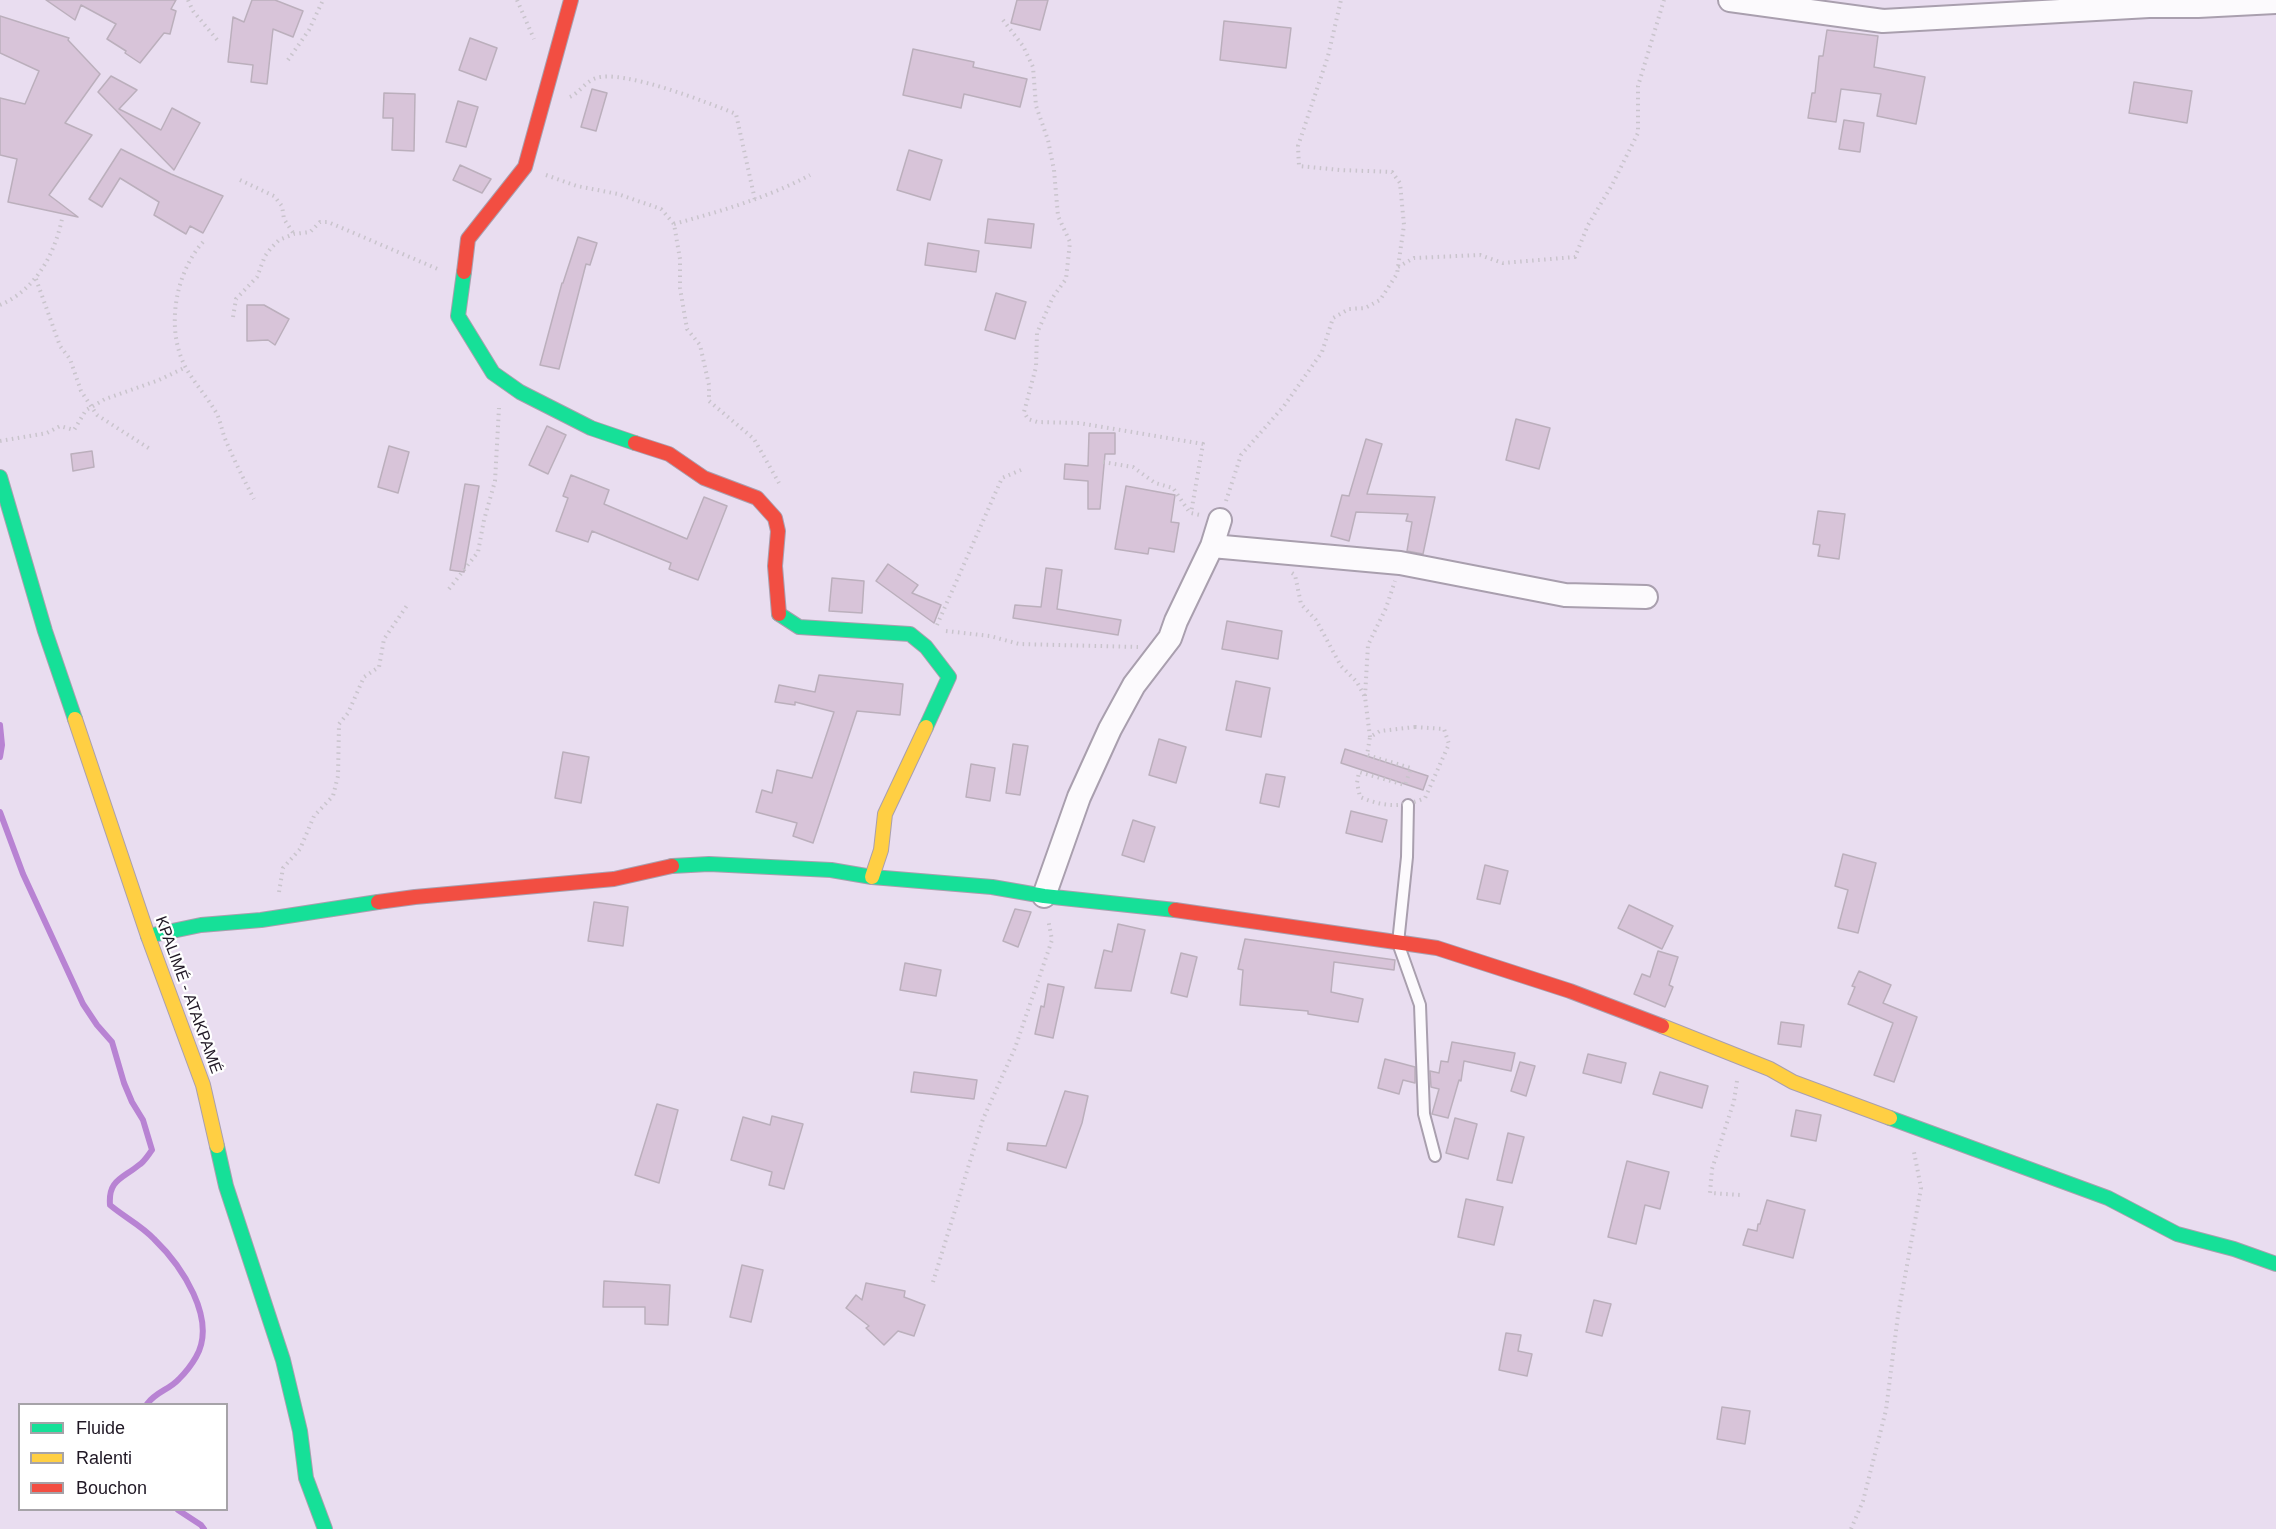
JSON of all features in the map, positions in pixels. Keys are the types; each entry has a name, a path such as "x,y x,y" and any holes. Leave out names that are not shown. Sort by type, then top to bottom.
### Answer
{"street":[{"path":"571,0 525,167 468,239 458,316 493,374 520,392 591,428 669,454 704,478 757,498 775,518 778,531 775,566 778,613 799,627 910,634 926,647 950,677 885,814 881,850 872,877"},
{"path":"1730,0 1883,21 2149,6 2276,2"},
{"name":"KPALIMÉ - ATAKPAMÉ","path":"0,477 45,632 148,936 203,1085 226,1186 283,1360 300,1431 306,1478 325,1529"},
{"path":"1044,896 1079,796 1110,729 1134,685 1170,638 1212,546 1220,520"},
{"path":"1212,546 1400,563 1565,595 1646,597"},
{"path":"148,936 178,928 260,921 415,897 614,879 664,866 709,864 831,870 872,877 992,887 1044,896 1187,910 1278,926 1437,948 1504,968 1739,1056 1770,1069 1792,1082 2108,1198 2177,1234 2234,1249 2276,1264"}],"lane":[{"path":"1408,805 1407,858 1398,943 1420,1005 1424,1114 1435,1156"}],"path":[{"path":"188,0 193,11 219,42"},
{"path":"288,60 309,30 323,0"},
{"path":"1103,462 1133,467 1155,483 1173,488 1191,513 1220,520 1241,455 1284,406 1322,352 1333,318 1349,309 1365,308 1380,300 1397,274 1404,225 1400,183 1392,172 1299,166 1298,146 1328,56 1341,0"},
{"path":"1398,267 1414,258 1480,255 1503,263 1575,257 1588,225 1612,185 1638,133 1638,86 1664,0"},
{"path":"1003,20 1023,46 1034,67 1036,106 1048,140 1054,170 1058,216 1070,242 1066,279 1053,297 1037,333 1036,367 1024,412 1028,419 1037,422 1079,423 1203,444 1191,513"},
{"path":"543,103 572,97 596,78 624,78 690,95 736,114 755,200"},
{"path":"525,167 577,186 618,194 662,209 674,224 681,259 680,288 687,329 700,345 709,385 709,401 754,439 781,485"},
{"path":"674,224 755,200 784,189 810,175"},
{"path":"240,180 274,196 282,206 285,219 294,234"},
{"path":"0,305 26,290 36,279 58,238 62,219"},
{"path":"233,317 236,299 257,277 265,256 271,248 279,240 294,234 310,232 320,222 328,222 421,261 462,285"},
{"path":"203,242 193,253 178,292 176,312 178,346 186,368 218,417 225,439 254,499"},
{"path":"36,279 60,346 70,358 81,391 91,408 97,415 150,449"},
{"path":"0,441 47,433 60,426 74,430 86,410 105,399 186,368"},
{"path":"448,590 478,552 495,481 499,404"},
{"path":"926,647 1002,478 1021,470"},
{"path":"1267,551 1275,561 1295,575 1301,604 1316,620 1341,666 1356,682 1365,697"},
{"path":"1370,737 1380,731 1415,727 1444,729 1449,744 1425,798 1408,805 1379,805 1360,797 1357,783 1359,772 1405,785 1411,768 1367,755 1370,737 1365,697 1368,645 1386,608 1400,563"},
{"path":"275,917 283,868 300,849 314,816 333,796 338,776 339,724 348,712 364,677 379,667 384,639 408,604"},
{"path":"933,632 950,631 990,636 1019,644 1139,647 1170,638"},
{"path":"933,1282 983,1119 1015,1047 1052,940"},
{"path":"1739,1056 1734,1101 1712,1169 1710,1193 1741,1195"},
{"path":"1851,1529 1863,1501 1886,1410 1898,1315 1921,1188 1912,1143 1897,1120"}],"building":[{"path":"46,0 176,0 171,9 176,11 170,34 164,33 140,63 107,39 116,24 81,5 75,20"},
{"path":"252,0 275,0 303,11 293,37 273,29 267,84 251,82 253,65 228,62 233,17 244,22"},
{"path":"1017,0 1048,0 1040,30 1011,23"},
{"path":"0,16 69,38 68,40 100,74 65,123 92,135 49,195 78,217 8,202 17,159 0,155 0,98 25,104 39,71 0,53"},
{"path":"1224,21 1291,28 1286,68 1220,60"},
{"path":"1827,30 1878,36 1874,67 1925,77 1916,124 1877,116 1881,94 1841,89 1836,122 1808,118 1812,93 1815,93 1819,56 1823,56"},
{"path":"470,38 497,48 486,80 459,70"},
{"path":"913,49 974,62 973,67 1027,79 1020,107 964,94 961,108 903,95"},
{"path":"111,76 137,90 119,109 161,130 172,108 200,123 174,170 98,92"},
{"path":"2134,82 2192,91 2187,123 2129,113"},
{"path":"592,89 607,93 596,131 581,127"},
{"path":"384,93 415,94 414,151 392,150 393,118 383,118"},
{"path":"458,101 478,107 466,147 446,142"},
{"path":"1844,120 1864,123 1860,152 1839,149"},
{"path":"121,149 223,196 203,233 190,226 186,234 154,215 159,202 120,178 102,207 89,199"},
{"path":"909,150 942,160 930,200 897,190"},
{"path":"460,165 491,179 482,193 453,180"},
{"path":"988,219 1034,224 1031,248 985,243"},
{"path":"578,237 597,243 590,265 586,264 559,369 540,365 562,283"},
{"path":"928,243 979,251 976,272 925,265"},
{"path":"996,293 1026,302 1015,339 985,330"},
{"path":"247,305 264,305 289,319 275,345 268,340 247,341"},
{"path":"1516,419 1550,428 1539,469 1506,460"},
{"path":"547,426 566,435 548,474 529,465"},
{"path":"1089,433 1115,433 1115,454 1105,454 1100,509 1088,509 1088,481 1064,479 1065,464 1088,466"},
{"path":"1366,439 1382,444 1367,494 1435,497 1423,554 1407,551 1412,522 1406,521 1408,514 1356,512 1349,541 1331,536 1342,495 1349,496"},
{"path":"389,446 409,452 398,493 378,487"},
{"path":"92,451 94,467 73,471 71,454"},
{"path":"571,475 609,490 604,504 687,539 704,497 727,506 698,580 669,569 671,563 592,531 588,542 556,531 568,498 563,496"},
{"path":"465,484 479,486 464,572 450,570"},
{"path":"1126,486 1175,495 1171,522 1179,523 1174,552 1149,548 1148,554 1115,549"},
{"path":"1818,511 1845,514 1839,559 1818,556 1820,545 1813,544"},
{"path":"888,564 918,585 912,593 941,605 934,623 876,581"},
{"path":"1046,568 1062,570 1057,609 1121,620 1118,635 1013,618 1015,605 1041,607"},
{"path":"832,578 864,581 862,613 829,611"},
{"path":"1227,621 1282,631 1278,659 1222,649"},
{"path":"819,675 903,684 900,715 857,711 813,843 793,836 797,823 756,812 762,790 772,793 777,770 812,778 834,712 795,702 795,705 775,702 779,685 815,692"},
{"path":"1236,681 1270,688 1261,737 1226,730"},
{"path":"1159,739 1186,747 1176,783 1149,775"},
{"path":"1013,744 1028,746 1020,795 1006,793"},
{"path":"1345,749 1428,776 1423,790 1341,763"},
{"path":"563,752 589,757 581,803 555,798"},
{"path":"971,764 995,768 990,801 966,797"},
{"path":"1266,774 1285,777 1279,807 1260,803"},
{"path":"1351,811 1387,820 1382,842 1346,833"},
{"path":"1133,820 1155,827 1144,862 1122,855"},
{"path":"1843,854 1876,863 1858,933 1838,928 1848,890 1835,886"},
{"path":"1485,865 1508,871 1500,904 1477,899"},
{"path":"594,902 628,907 623,946 588,941"},
{"path":"1629,905 1673,926 1662,949 1618,928"},
{"path":"1015,909 1031,912 1018,947 1003,941"},
{"path":"1118,924 1145,930 1131,991 1095,988 1104,950 1112,952"},
{"path":"1245,939 1395,960 1394,970 1334,962 1331,992 1363,999 1358,1022 1308,1014 1308,1011 1240,1005 1243,970 1238,969"},
{"path":"1658,951 1678,957 1669,985 1673,987 1665,1007 1634,994 1642,974 1650,977"},
{"path":"1181,953 1197,957 1187,997 1171,993"},
{"path":"905,963 941,970 936,996 900,990"},
{"path":"1859,971 1891,985 1883,1003 1917,1017 1894,1082 1874,1075 1893,1023 1848,1004 1855,987 1852,986"},
{"path":"1048,984 1064,987 1053,1038 1035,1034 1041,1006 1044,1007"},
{"path":"1781,1022 1804,1025 1801,1047 1778,1044"},
{"path":"1452,1042 1515,1053 1511,1071 1464,1061 1461,1081 1459,1080 1448,1118 1432,1114 1439,1089 1431,1087 1430,1071 1439,1073 1441,1061 1448,1062"},
{"path":"1588,1054 1626,1063 1621,1083 1583,1073"},
{"path":"1385,1059 1415,1067 1415,1083 1403,1080 1399,1094 1378,1088"},
{"path":"1520,1062 1535,1066 1526,1096 1511,1091"},
{"path":"914,1072 977,1080 974,1099 911,1092"},
{"path":"1660,1072 1708,1086 1702,1108 1653,1094"},
{"path":"1065,1091 1088,1096 1082,1123 1066,1168 1007,1150 1008,1143 1046,1146"},
{"path":"657,1104 678,1110 659,1183 635,1175"},
{"path":"1796,1110 1821,1115 1816,1141 1791,1136"},
{"path":"772,1116 803,1124 784,1189 769,1185 772,1172 731,1160 743,1117 770,1125"},
{"path":"1455,1118 1477,1124 1468,1159 1446,1153"},
{"path":"1508,1133 1524,1137 1512,1183 1497,1180"},
{"path":"1627,1161 1669,1172 1660,1209 1645,1205 1636,1244 1608,1237"},
{"path":"1466,1199 1503,1207 1494,1245 1458,1237"},
{"path":"1767,1200 1805,1210 1793,1258 1743,1245 1748,1229 1757,1231"},
{"path":"742,1265 763,1270 751,1322 730,1317"},
{"path":"604,1281 670,1285 668,1325 645,1324 645,1307 603,1307"},
{"path":"866,1283 905,1291 904,1297 925,1305 914,1336 898,1331 884,1345 866,1328 869,1326 846,1308 856,1295 862,1300"},
{"path":"1594,1300 1611,1304 1602,1336 1586,1332"},
{"path":"1506,1333 1521,1335 1518,1351 1532,1354 1527,1376 1499,1370"},
{"path":"1722,1407 1750,1411 1745,1444 1717,1439"}],"waterway":[{"path":"0,725 2,745 0,757"},
{"path":"0,812 23,874 83,1004 112,1042 124,1083 143,1120 152,1150 141,1164 117,1181 111,1190 110,1205 144,1229 164,1250 185,1278 199,1310 203,1326 202,1342 196,1357 175,1383 148,1403"},
{"path":"180,1511 204,1529"}],"traffic: fast":[{"path":"464,272 458,316 493,373 520,392 591,428 635,443"},
{"path":"0,477 45,631 75,719"},
{"path":"779,614 799,627 910,634 926,647 949,677 926,727"},
{"path":"672,866 709,864 831,870 872,877 992,887 1044,896 1175,910"},
{"path":"148,936 201,925 261,920 378,902"},
{"path":"1890,1118 2108,1198 2177,1234 2234,1249 2276,1264"},
{"path":"217,1146 226,1186 283,1360 300,1431 306,1478 325,1529"}],"traffic: slow":[{"path":"75,719 148,936 203,1085 217,1146"},
{"path":"872,877 881,850 885,814 926,727"},
{"path":"1662,1026 1770,1069 1793,1082 1890,1118"}],"traffic: jam":[{"path":"464,272 468,239 525,167 571,0"},
{"path":"635,443 669,454 704,478 757,498 775,518 778,531 775,566 779,614"},
{"path":"378,902 614,879 672,866"},
{"path":"1175,910 1437,948 1570,991 1662,1026"}]}
